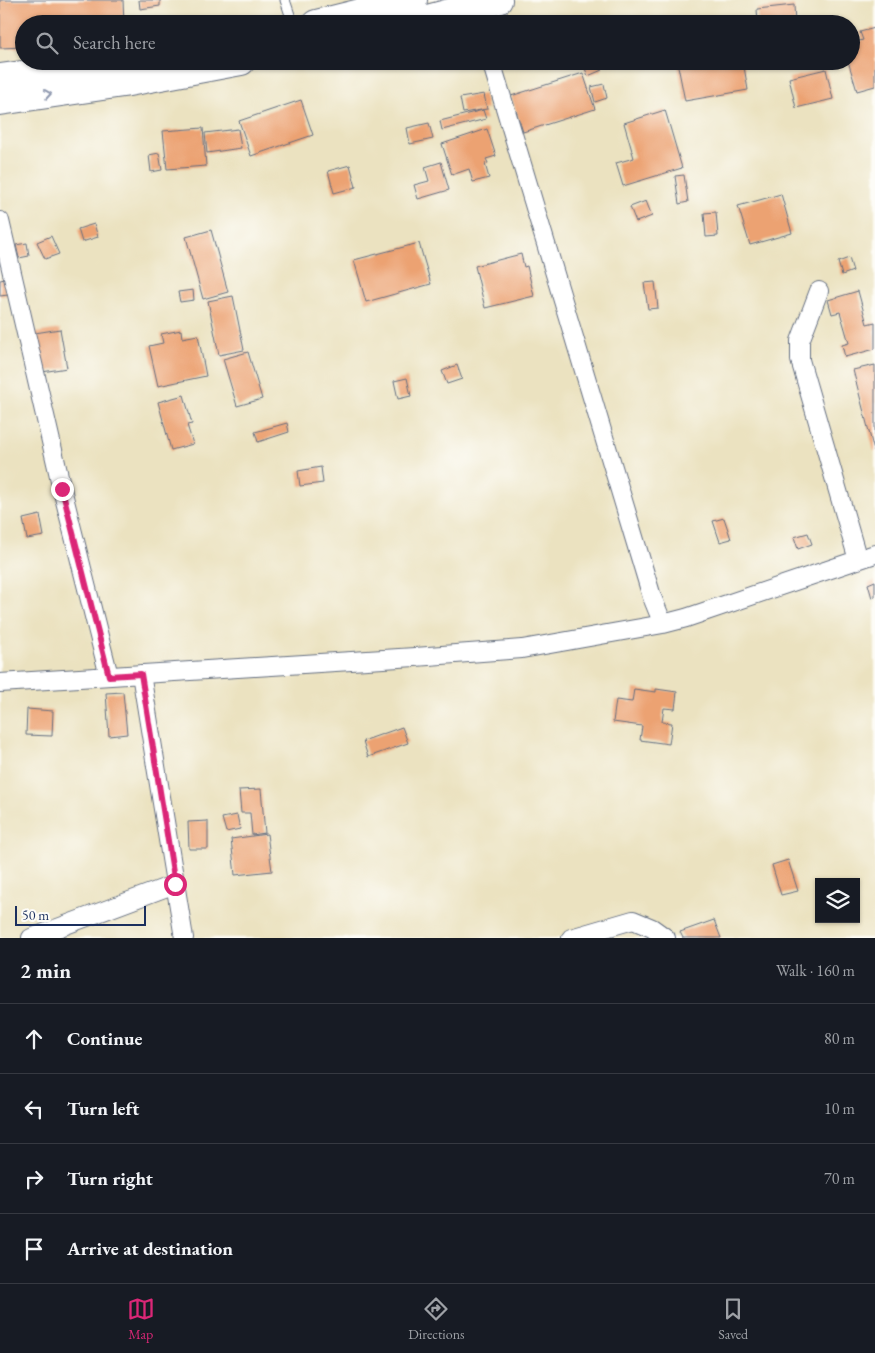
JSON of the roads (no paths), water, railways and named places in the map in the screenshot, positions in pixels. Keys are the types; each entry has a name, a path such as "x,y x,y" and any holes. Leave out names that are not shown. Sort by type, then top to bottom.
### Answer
{"highway":[{"path":"352,15 413,0"},
{"path":"457,15 484,10"},
{"path":"0,78 56,70"},
{"path":"0,101 122,83 192,70"}],"street":[{"path":"495,70 652,598 663,624"},
{"path":"0,221 62,489 109,676"},
{"path":"819,291 800,342 800,360 858,560"},
{"path":"0,683 522,649 663,624 686,618 875,554"},
{"path":"141,674 184,938"},
{"path":"31,938 175,884"},
{"path":"571,938 633,920 652,928 666,938"}],"lane":[{"path":"285,0 290,15"}]}
